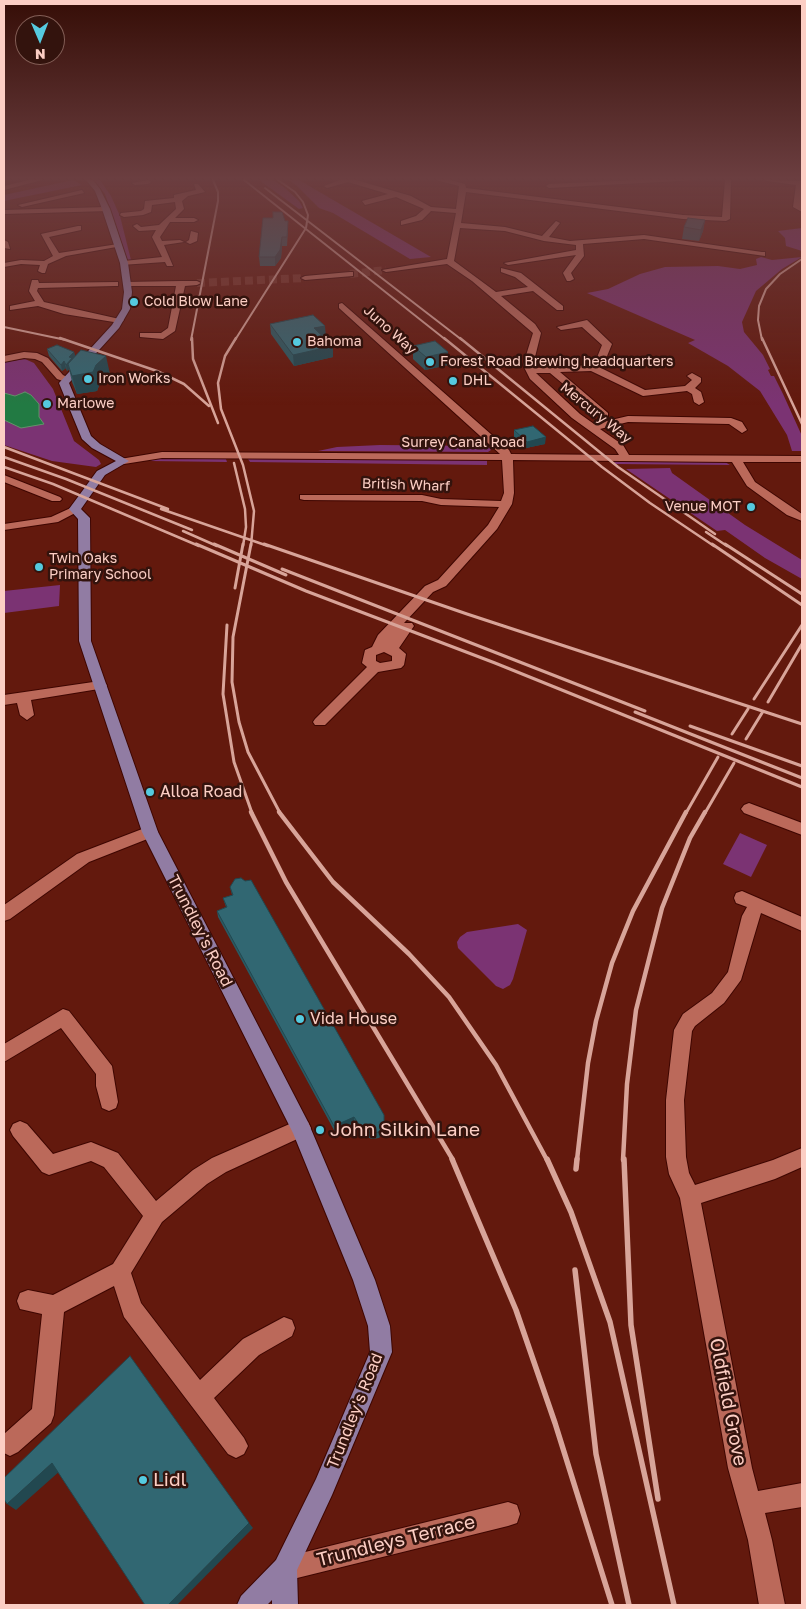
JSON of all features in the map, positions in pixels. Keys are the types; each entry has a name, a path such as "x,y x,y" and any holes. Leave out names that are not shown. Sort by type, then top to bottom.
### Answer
{"main road":[{"path":"121,255 128,292 126,309 120,320 98,348 66,380 65,386 86,437 96,446 124,461"},
{"path":"74,509 100,473 124,461"},
{"name":"Trundley's Road","path":"74,509 84,518 85,641 150,832 301,1128 364,1280 379,1326 381,1352 324,1487 285,1569 250,1605"},
{"name":"Trundley's Road","path":"285,1569 285,1605"}],"street":[{"path":"4,265 21,262 44,267 62,255"},
{"path":"124,263 170,263 166,255"},
{"path":"449,261 452,255"},
{"path":"549,255 506,266 560,308"},
{"path":"570,279 567,273 576,255"},
{"path":"386,270 449,261 532,326 537,333 528,360 529,371 593,368 643,393 659,393 688,388 698,380 692,376"},
{"path":"304,278 350,274"},
{"path":"39,303 33,291 35,284 114,283"},
{"path":"143,335 163,336 172,329 181,283"},
{"path":"127,284 198,283"},
{"path":"494,295 535,288"},
{"path":"11,310 39,303 64,311 120,320"},
{"name":"Juno Way","path":"342,306 494,442 507,457"},
{"path":"561,327 586,323 607,344 600,361 593,368"},
{"path":"4,359 28,355 37,356 45,360 60,377 66,380"},
{"name":"Mercury Way","path":"529,371 538,382 592,428 619,446 626,458"},
{"path":"553,371 604,415"},
{"path":"688,388 696,392 699,402"},
{"path":"592,428 628,419 731,421 738,424 742,430"},
{"name":"Surrey Canal Road","path":"124,461 162,455 802,459"},
{"path":"392,649 400,658 396,665 385,668 375,667 368,659 383,638 429,589 442,583 493,527 506,504 510,485 507,457"},
{"path":"736,459 751,484 790,513 802,518"},
{"path":"4,478 56,499"},
{"name":"British Wharf","path":"304,497 422,498 440,502 506,504"},
{"path":"4,527 54,520 74,509"},
{"path":"392,649 395,641 439,592 442,583"},
{"path":"374,651 392,649"},
{"path":"320,722 375,667"},
{"path":"4,700 100,685"},
{"path":"23,697 27,715"},
{"path":"749,808 769,824 802,829"},
{"path":"4,914 83,858 150,832"},
{"name":"Oldfield Grove","path":"772,1605 760,1540 740,1468 690,1197 679,1174 676,1157 676,1100 682,1037 689,1020 718,998 735,975 742,954 750,916 750,901 802,924"},
{"path":"4,1054 63,1017 105,1072 105,1086 109,1102"},
{"path":"28,1301 54,1306 120,1271 155,1215 200,1177 219,1165 301,1128"},
{"path":"20,1130 49,1165 91,1151 111,1160 155,1215"},
{"path":"690,1197 775,1169 802,1157"},
{"path":"120,1271 132,1309 236,1446"},
{"path":"10,1444 43,1415 54,1306"},
{"path":"200,1397 252,1347 284,1328"},
{"path":"750,1504 802,1495"},
{"name":"Trundleys Terrace","path":"285,1569 508,1514"}],"shaded area":[{"path":"125,255 130,255 131,260 135,260 129,261"},
{"path":"403,255 428,255 431,257 410,259"},
{"path":"761,257 772,260 802,257 782,269 756,291 742,322 744,332 763,355 770,369 768,370 771,376 774,376 783,394 802,436 802,451 792,451 787,435 760,391 728,366 688,343 695,340 587,293 608,289 640,274 665,267 718,266 740,269 757,265 756,259"},
{"path":"25,359 34,363 53,389 74,441 99,460 101,464 96,467 52,461 4,445 4,362"},
{"path":"25,392 31,395 39,404 39,417 44,424 21,428 4,420 4,393 15,396"},
{"path":"380,445 488,446 491,450 488,452 318,451 337,447"},
{"path":"156,459 226,459 227,462 149,461"},
{"path":"248,459 487,460 487,465 250,462"},
{"path":"613,461 725,462 730,465 616,464"},
{"path":"670,468 672,473 745,525 802,560 802,579 765,558 725,530 717,531 626,469"},
{"path":"60,585 59,606 4,613 4,591"},
{"path":"740,833 767,845 751,877 723,864"},
{"path":"518,924 527,930 513,979 510,985 503,989 496,986 458,948 457,942 467,932"}],"building":[{"path":"259,255 276,255 275,257 259,257"},
{"path":"313,315 325,326 314,328 333,346 293,355 270,324"},
{"path":"435,341 448,352 426,357 413,346"},
{"path":"57,345 74,352 69,357 72,358 66,365 64,361 61,365 47,349"},
{"path":"81,350 106,356 96,365 93,372 72,376 68,364"},
{"path":"533,426 546,437 527,442 514,430"},
{"name":"Vida House","path":"241,878 245,881 251,880 384,1115 384,1125 379,1132 371,1133 362,1129 354,1117 334,1126 217,911 227,907 223,898 233,895 230,887 235,879"},
{"name":"Lidl","path":"130,1356 249,1523 168,1605 145,1605 52,1463 7,1504 4,1499 4,1478"}],"tunnel":[{"path":"350,274 386,270"},
{"path":"197,283 305,278"}],"railway":[{"path":"191,340 207,255"},
{"path":"235,340 289,255"},
{"path":"339,255 446,340"},
{"path":"352,255 462,340"},
{"path":"762,340 758,320 759,306 766,289 780,274 802,259"},
{"path":"4,327 66,340"},
{"path":"60,338 66,340"},
{"path":"192,338 193,359 218,423"},
{"path":"236,338 225,356 218,383 221,409 243,465 254,511 251,540"},
{"path":"444,338 602,467 650,503 714,546"},
{"path":"460,338 618,467 715,534"},
{"path":"762,338 802,424"},
{"path":"66,340 157,371 184,384 209,406"},
{"path":"4,447 168,509"},
{"path":"4,457 66,479 192,530"},
{"path":"234,463 245,509 244,538"},
{"path":"4,467 53,484 199,546"},
{"path":"161,509 244,538"},
{"path":"183,531 217,546"},
{"path":"706,532 727,546"},
{"path":"243,546 244,538"},
{"path":"244,538 251,540"},
{"path":"251,540 251,546"},
{"path":"251,540 268,546"},
{"path":"196,544 240,563"},
{"path":"214,544 241,556"},
{"path":"241,556 243,544"},
{"path":"248,559 251,544"},
{"path":"264,544 467,614 802,724"},
{"path":"712,544 802,605"},
{"path":"725,544 802,594"},
{"path":"240,563 241,556"},
{"path":"241,556 248,559"},
{"path":"247,566 248,559"},
{"path":"248,559 286,575"},
{"path":"235,588 240,563"},
{"path":"240,563 247,566"},
{"path":"247,566 306,591 495,663 802,787"},
{"path":"247,566 233,637 232,682 239,722 248,752 280,813"},
{"path":"282,569 645,711"},
{"path":"227,625 223,694 234,762 252,813"},
{"path":"754,699 802,625"},
{"path":"768,702 802,644"},
{"path":"732,734 748,709"},
{"path":"635,712 802,778"},
{"path":"746,739 762,713"},
{"path":"690,726 802,766"},
{"path":"686,813 718,757"},
{"path":"705,813 734,763"},
{"path":"251,812 286,882 453,1160"},
{"path":"279,812 333,882 409,954 449,997 496,1065 547,1160"},
{"path":"577,1160 588,1063 596,1021 612,963 633,911 686,812"},
{"path":"623,1160 627,1084 636,1010 662,908 690,838 705,812"},
{"path":"452,1159 516,1310 555,1423 612,1605"},
{"path":"547,1159 571,1212 610,1322 674,1605"},
{"path":"576,1169 577,1159"},
{"path":"624,1159 631,1325 658,1499"},
{"path":"575,1270 596,1454 629,1605"}],"place":[{"name":"Cold Blow Lane","path":"134,302"},
{"name":"Bahoma","path":"297,342"},
{"name":"Forest Road Brewing headquarters","path":"430,362"},
{"name":"Iron Works","path":"88,379"},
{"name":"DHL","path":"453,381"},
{"name":"Marlowe","path":"47,404"},
{"name":"Venue MOT","path":"751,507"},
{"name":"Twin Oaks Primary School","path":"39,567"},
{"name":"Alloa Road","path":"150,792"},
{"name":"Vida House","path":"300,1019"},
{"name":"John Silkin Lane","path":"320,1130"},
{"name":"Lidl","path":"143,1480"}]}
